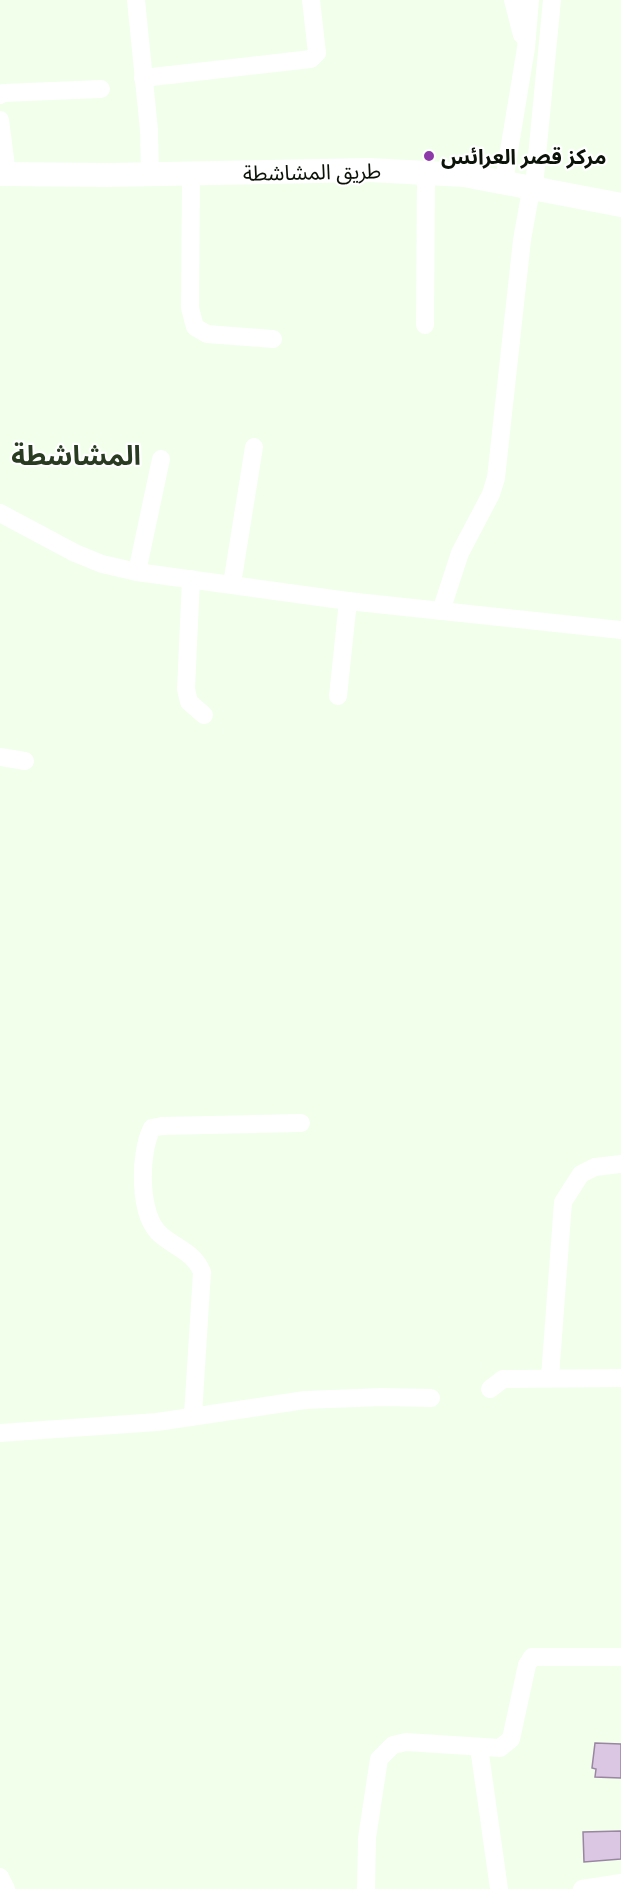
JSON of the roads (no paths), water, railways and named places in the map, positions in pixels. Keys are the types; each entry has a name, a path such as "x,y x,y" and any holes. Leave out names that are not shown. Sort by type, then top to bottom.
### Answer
{"main road":[{"name":"طريق المشاشطة","path":"3,174 150,175 369,170 504,181 621,205"}],"street":[{"path":"136,0 149,130 150,175"},
{"path":"143,78 311,59 317,53 318,41 311,0"},
{"path":"513,0 526,48"},
{"path":"504,181 526,48 530,0"},
{"path":"441,611 460,553 494,486 522,240 534,187 552,0"},
{"path":"0,95 3,93 101,89"},
{"path":"0,120 3,174"},
{"path":"425,325 426,173"},
{"path":"191,174 190,308 195,327 207,334 273,339"},
{"path":"232,584 254,447"},
{"path":"137,572 161,459"},
{"path":"0,513 75,553 102,564 137,572 348,601 621,630"},
{"path":"191,579 186,689 189,702 204,715"},
{"path":"338,696 348,601"},
{"path":"0,758 25,761"},
{"path":"193,1415 202,1272 190,1254 159,1234 149,1217 143,1179 146,1140 152,1128 162,1126 301,1123"},
{"path":"550,1377 563,1202 581,1174 595,1167 621,1164"},
{"path":"490,1389 503,1379 621,1378"},
{"path":"0,1433 157,1422 305,1400 431,1398"},
{"path":"366,1889 367,1838 379,1759 384,1751 406,1742 500,1748 511,1739 527,1665 532,1657 621,1657"},
{"path":"479,1747 499,1889"},
{"path":"0,1878 6,1889"},
{"path":"582,1889 621,1883"}],"place":[{"name":"مركز قصر العرائس","path":"429,156"}],"district":[{"name":"المشاشطة","path":"76,455"}]}
